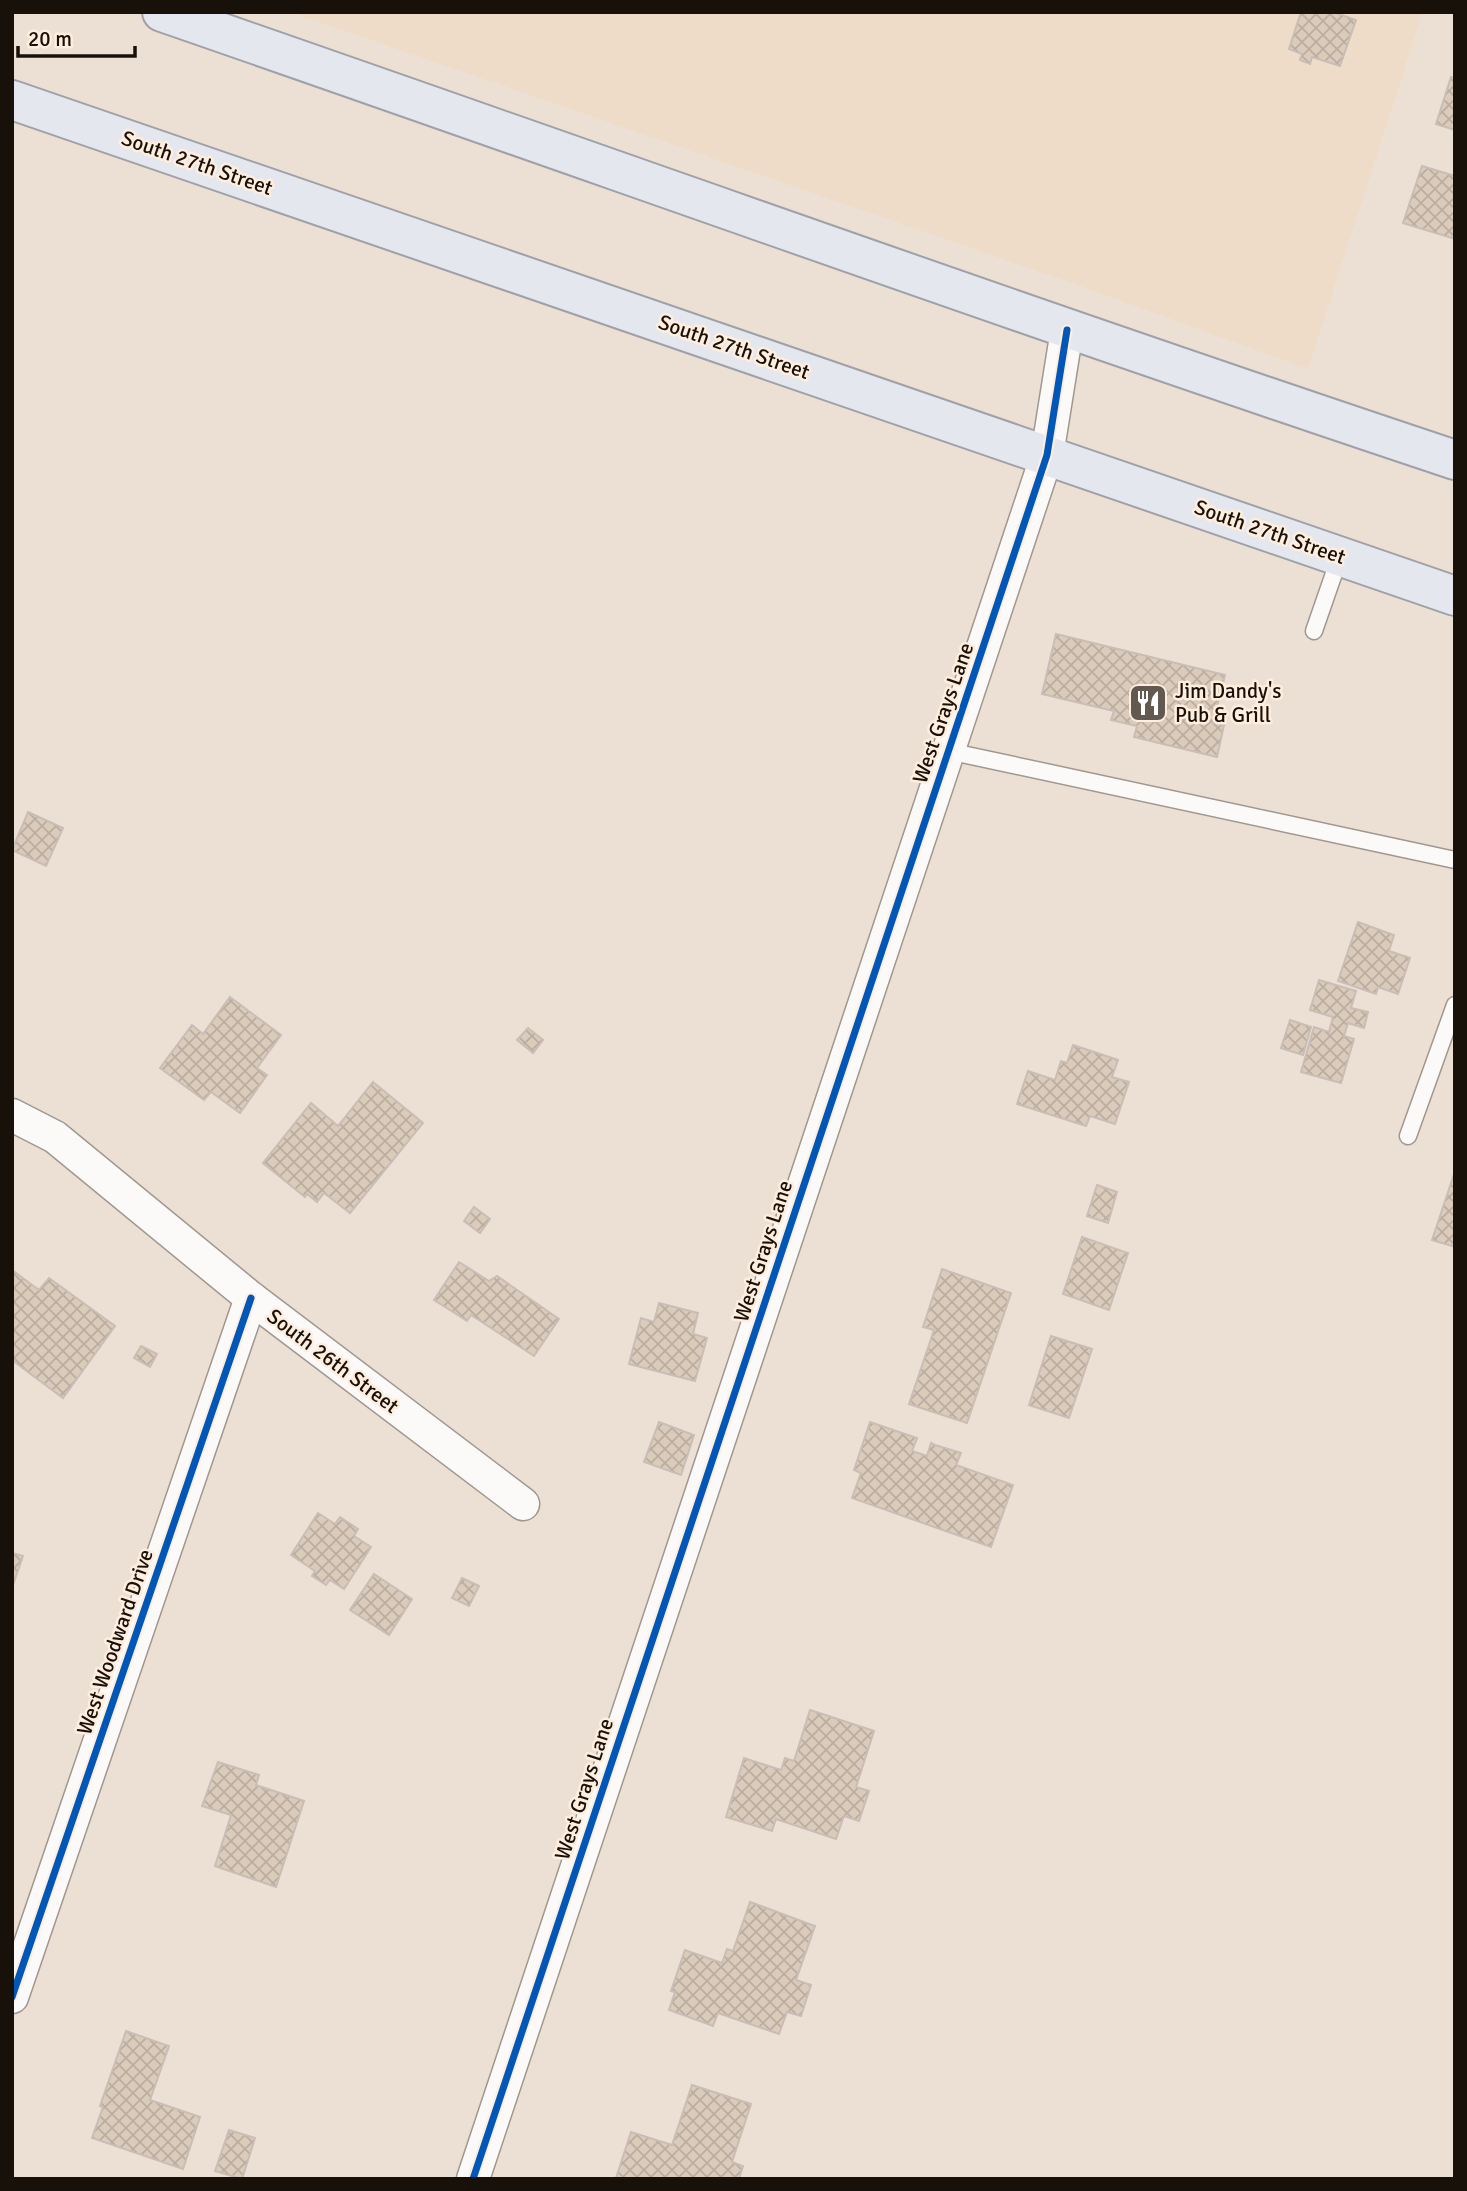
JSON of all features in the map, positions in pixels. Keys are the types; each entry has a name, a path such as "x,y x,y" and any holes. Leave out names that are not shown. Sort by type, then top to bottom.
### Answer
{"main road":[{"path":"162,12 634,175 1067,330 1455,460"},
{"name":"South 27th Street","path":"12,100 1455,596"}],"street":[{"name":"West Grays Lane","path":"473,2179 1047,455 1067,330"},
{"name":"South 26th Street","path":"12,1115 55,1138 251,1298 523,1504"},
{"name":"West Woodward Drive","path":"12,1997 251,1298"}],"lane":[{"path":"1314,631 1340,556"},
{"path":"948,751 1455,860"},
{"path":"1408,1136 1455,1005"}],"shaded area":[{"path":"290,12 1423,12 1308,369 1069,282"}],"building":[{"path":"1301,12 1333,12 1356,20 1340,66 1312,57 1310,64 1300,60 1302,54 1289,49"},
{"path":"1451,77 1455,78 1455,130 1436,124"},
{"path":"1422,166 1455,176 1455,239 1403,223"},
{"name":"Jim Dandy's Pub & Grill","path":"1056,634 1225,675 1213,723 1224,725 1217,757 1134,737 1137,726 1111,720 1114,711 1042,694"},
{"path":"28,812 63,828 46,866 12,850"},
{"path":"1358,922 1394,935 1389,951 1410,958 1398,994 1378,987 1376,994 1338,981"},
{"path":"1319,980 1356,991 1351,1008 1368,1012 1364,1028 1348,1023 1344,1036 1354,1039 1341,1083 1301,1072 1314,1027 1329,1032 1333,1017 1310,1010"},
{"path":"230,997 281,1035 257,1068 267,1075 240,1113 211,1092 204,1100 160,1068 192,1025 203,1034"},
{"path":"1290,1020 1311,1027 1303,1055 1281,1048"},
{"path":"528,1028 543,1040 533,1053 517,1040"},
{"path":"1073,1045 1118,1060 1112,1077 1129,1082 1115,1124 1090,1116 1086,1126 1017,1104 1028,1071 1055,1080 1061,1061 1067,1063"},
{"path":"373,1082 423,1123 350,1213 324,1193 317,1202 307,1194 305,1197 263,1163 311,1103 338,1126"},
{"path":"1455,1171 1455,1247 1432,1240"},
{"path":"1097,1185 1117,1192 1108,1223 1087,1216"},
{"path":"474,1207 490,1219 480,1233 464,1221"},
{"path":"1082,1237 1128,1253 1109,1310 1063,1294"},
{"path":"459,1262 489,1281 497,1276 559,1319 534,1356 471,1315 467,1321 434,1300"},
{"path":"942,1269 1011,1293 967,1423 909,1404 934,1330 923,1327"},
{"path":"12,1270 39,1290 49,1278 115,1326 63,1398 12,1360"},
{"path":"659,1303 698,1313 693,1334 707,1338 695,1381 629,1364 641,1318 654,1322"},
{"path":"1051,1336 1092,1349 1069,1418 1029,1405"},
{"path":"141,1346 157,1354 150,1367 134,1358"},
{"path":"659,1422 694,1435 681,1475 644,1462"},
{"path":"870,1422 917,1438 912,1451 927,1456 931,1443 961,1453 956,1465 1013,1485 991,1547 852,1498 861,1473 854,1470"},
{"path":"318,1513 335,1524 340,1517 358,1529 354,1536 371,1547 344,1589 330,1580 326,1585 312,1576 315,1571 291,1555"},
{"path":"12,1553 23,1556 12,1588"},
{"path":"374,1574 412,1599 389,1635 350,1610"},
{"path":"462,1578 479,1586 469,1606 452,1598"},
{"path":"810,1710 874,1731 856,1787 869,1791 859,1821 844,1816 836,1839 776,1819 772,1831 726,1817 744,1758 781,1770 785,1758 794,1761"},
{"path":"218,1762 259,1775 256,1785 304,1801 276,1887 215,1866 231,1815 202,1806"},
{"path":"750,1902 815,1926 796,1980 811,1985 801,2016 787,2012 779,2034 718,2013 713,2026 669,2010 675,1992 671,1991 685,1950 722,1963 727,1949 733,1951"},
{"path":"126,2031 169,2046 150,2100 200,2117 183,2169 92,2138"},
{"path":"692,2085 751,2104 732,2162 743,2166 739,2179 616,2178 631,2132 672,2145"},
{"path":"229,2130 255,2138 242,2179 215,2171"}],"cycle path":[{"path":"473,2179 1047,455 1067,330"},
{"path":"12,1997 251,1298"}],"place":[{"name":"Jim Dandy's Pub & Grill","path":"1148,703"}]}
